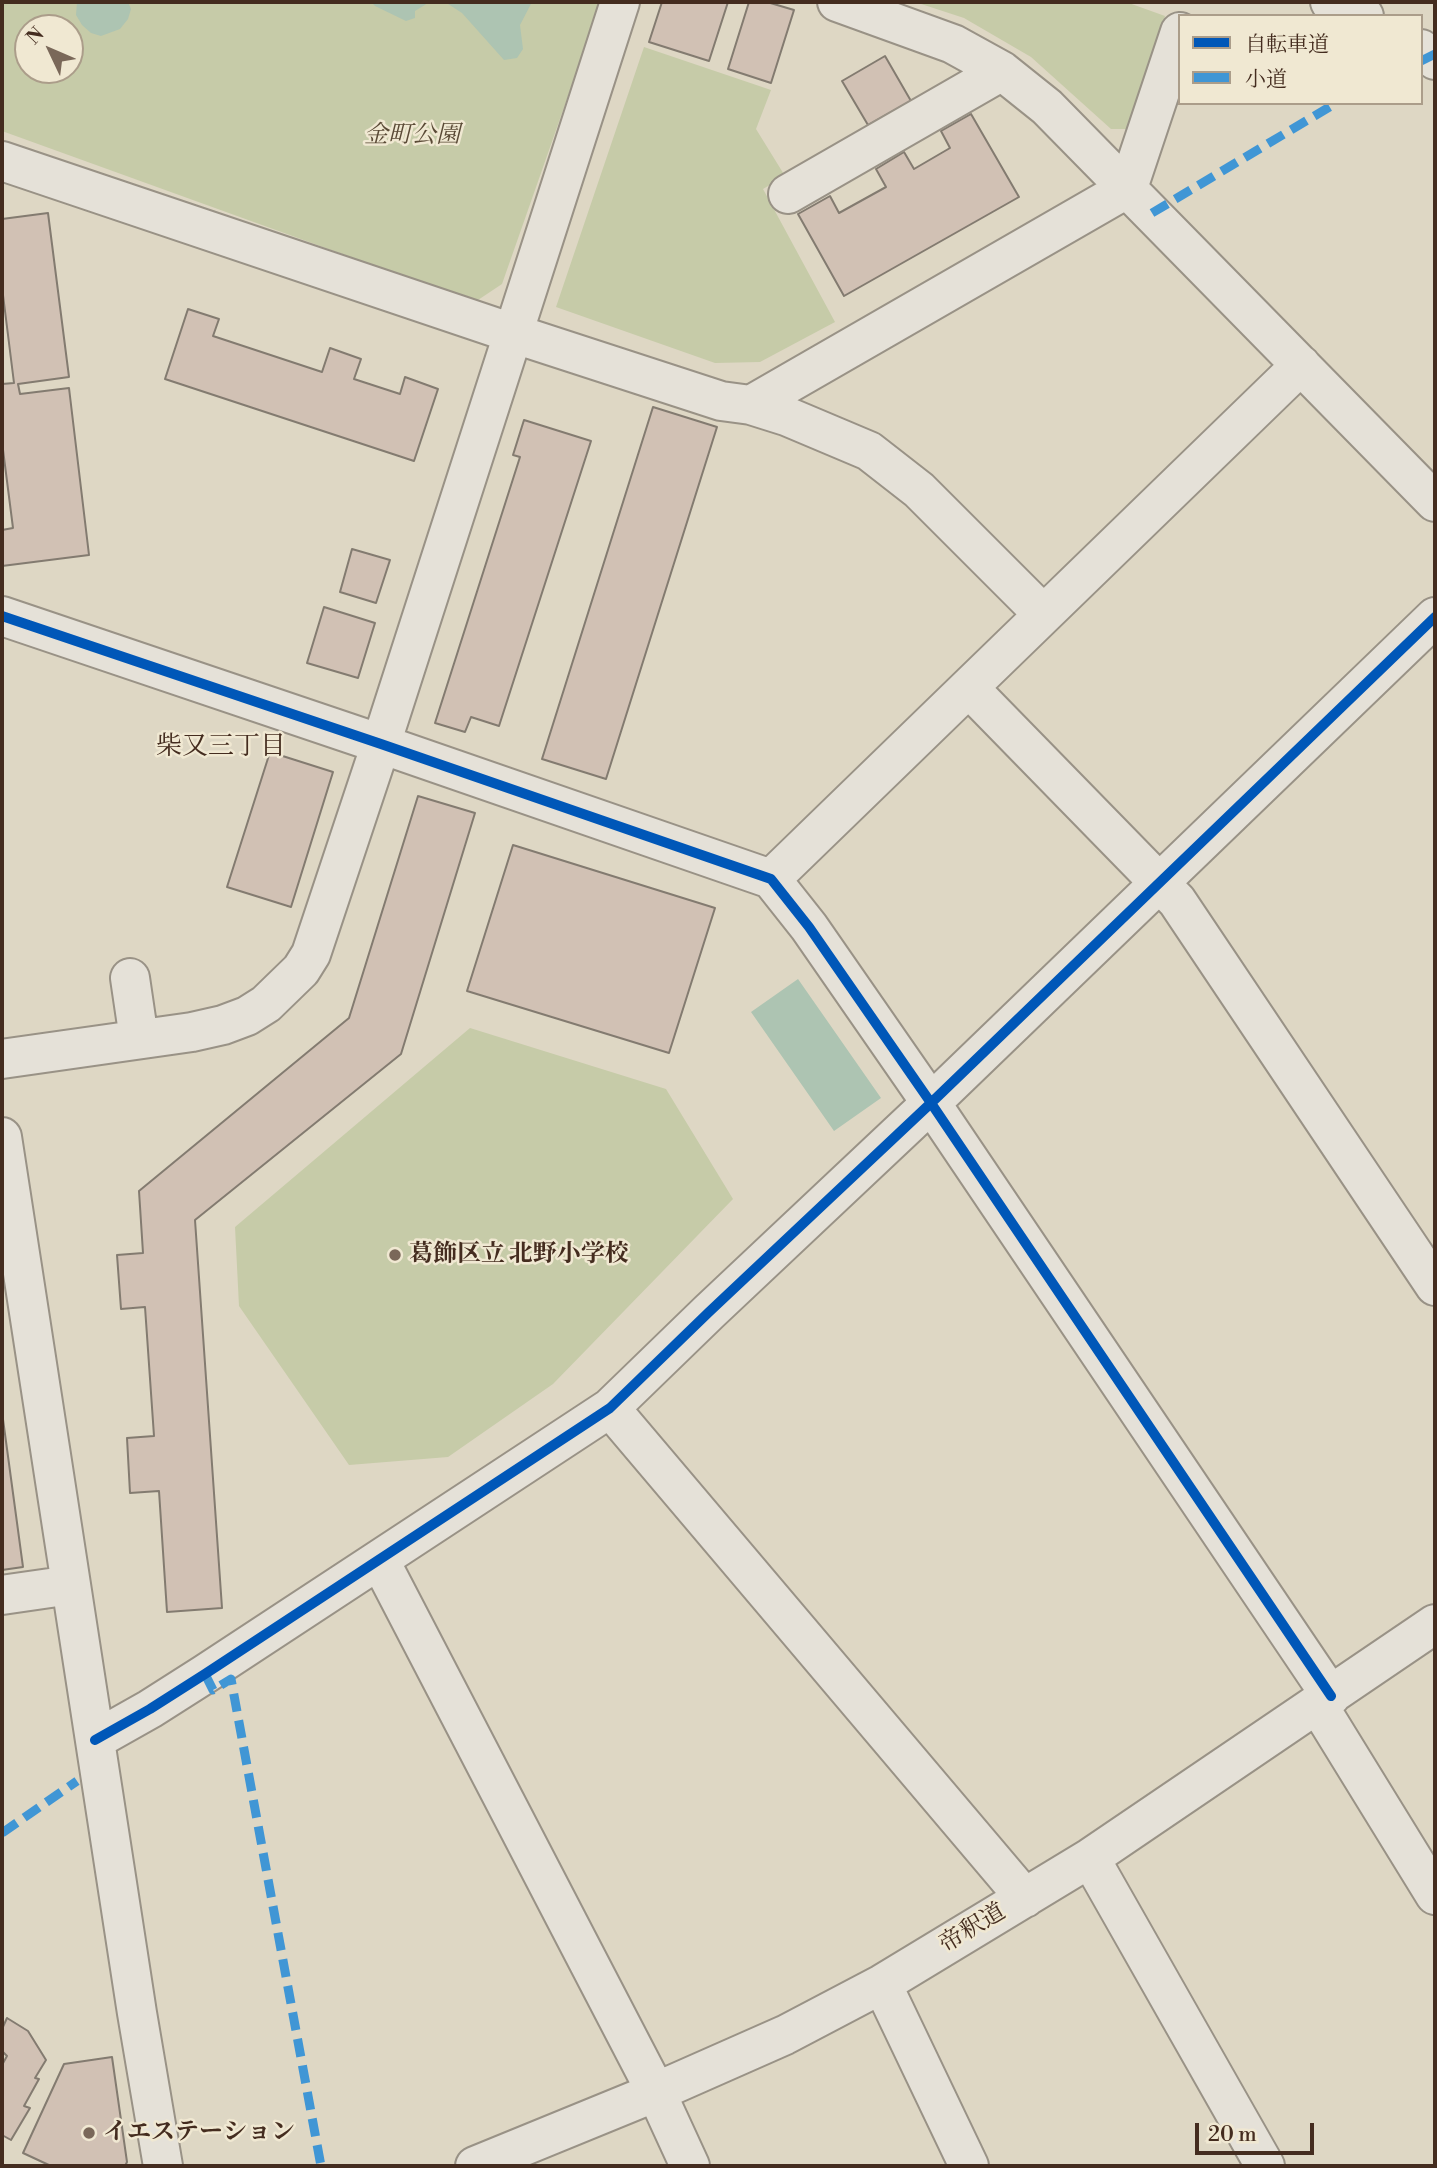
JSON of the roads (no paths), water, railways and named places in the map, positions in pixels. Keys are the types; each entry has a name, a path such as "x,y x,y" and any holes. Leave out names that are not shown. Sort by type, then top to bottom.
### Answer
{"street":[{"path":"2,1059 192,1032 247,1016 266,1004 301,970 311,954 382,744 620,2"},
{"path":"837,2 953,44 1002,71 1047,107 1435,502"},
{"path":"1329,2 1359,14"},
{"path":"751,405 1128,188 1178,38"},
{"path":"788,194 1002,71"},
{"path":"2,160 512,333 721,401 751,405 786,416 869,451 919,490 1043,614"},
{"path":"771,879 1301,365"},
{"path":"2,616 771,879 809,927 931,1104 1324,1701 1435,1895"},
{"path":"95,1740 150,1709 380,1561 610,1408 931,1104 1435,617"},
{"path":"968,688 1177,901 1435,1286"},
{"path":"130,978 139,1039"},
{"path":"2,1136 163,2166"},
{"path":"610,1408 1025,1898"},
{"path":"380,1561 656,2092 690,2166"},
{"path":"2,1595 71,1585"},
{"name":"帝釈道","path":"475,2166 656,2092 785,2035 882,1984 1090,1858 1435,1624"},
{"path":"1090,1858 1265,2166"},
{"path":"882,1984 969,2166"}],"place":[{"name":"葛飾区立 北野小学校","path":"395,1255"},
{"name":"イエステーション","path":"89,2133"}],"district":[{"name":"柴又三丁目","path":"221,748"}],"park label":[{"name":"金町公園","path":"412,136"}]}
